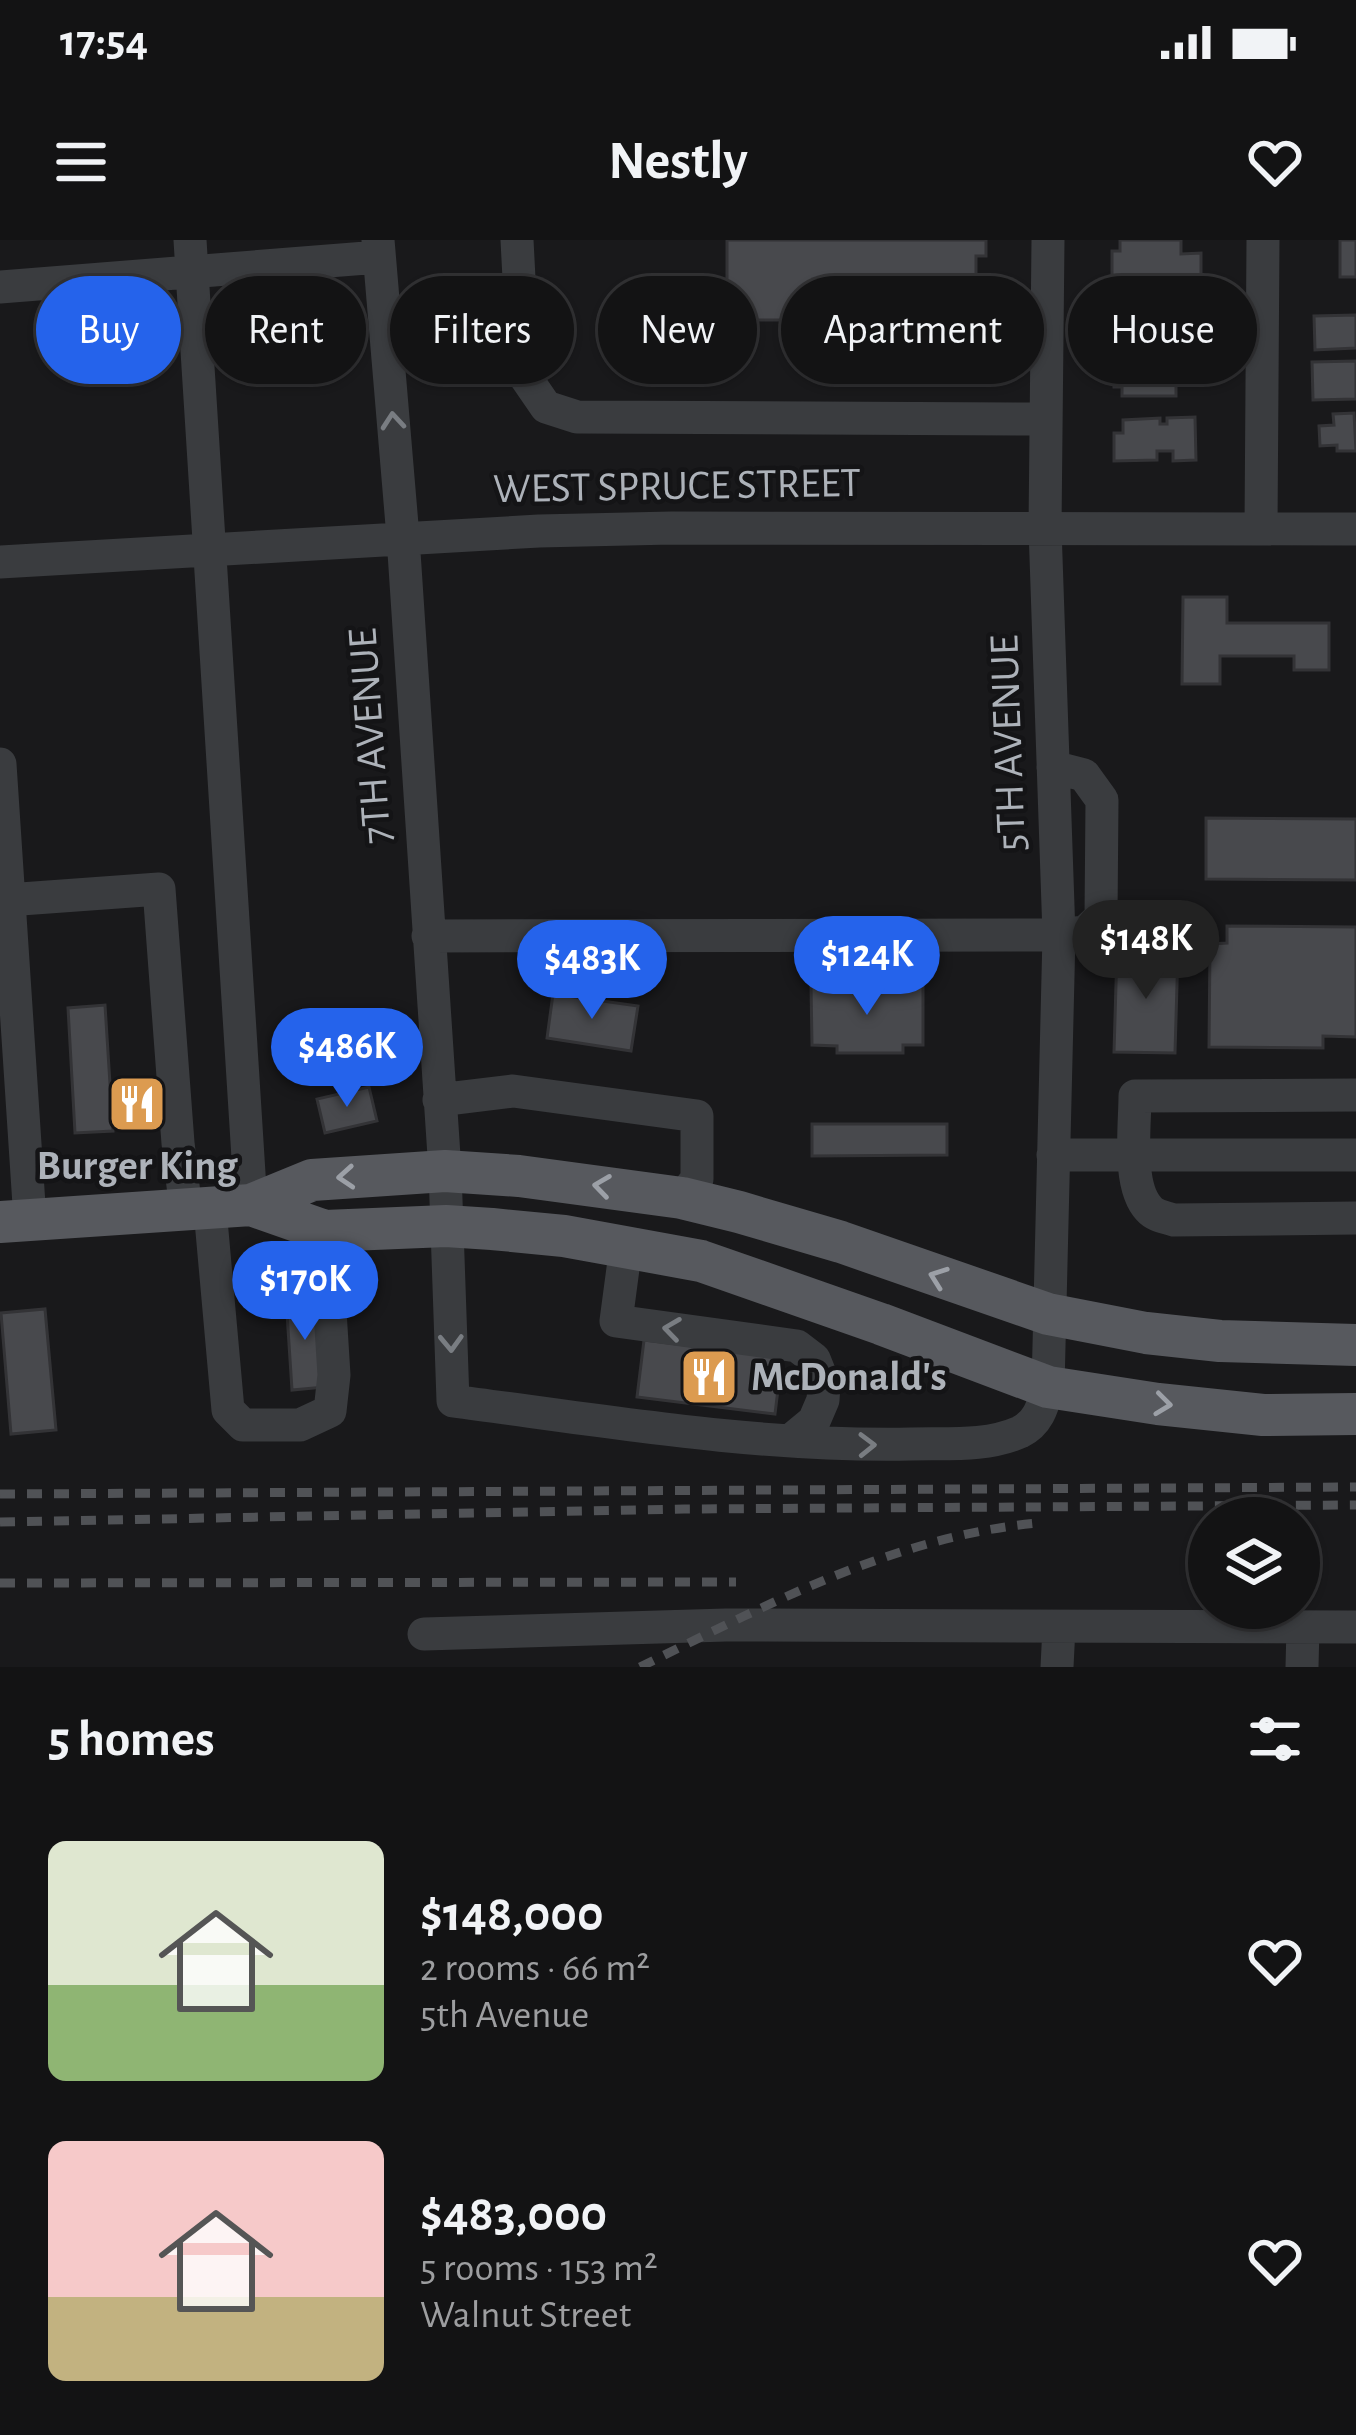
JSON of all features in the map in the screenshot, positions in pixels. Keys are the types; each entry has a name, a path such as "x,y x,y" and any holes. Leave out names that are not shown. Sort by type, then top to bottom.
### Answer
{"main road":[{"path":"15,1221 216,1208 312,1180 446,1171 600,1185 682,1198 841,1242 1048,1314 1146,1334 1356,1346"},
{"path":"216,1208 325,1232 446,1226 626,1246 701,1261 1048,1387 1263,1414 1356,1414"}],"street":[{"path":"517,240 524,375 546,407 577,417 1046,419"},
{"name":"5TH AVENUE","path":"1048,240 1046,528 1059,935 1048,1387"},
{"path":"1261,529 1263,240"},
{"path":"0,287 191,256 378,249"},
{"name":"7TH AVENUE","path":"378,249 403,537 446,1171 454,1401 680,1431 791,1440"},
{"path":"191,256 211,548 216,1208 228,1410 243,1425 300,1425 330,1411 334,1376 325,1232"},
{"name":"WEST SPRUCE STREET","path":"0,562 403,537 650,528 1356,529"},
{"path":"0,764 15,1221"},
{"path":"428,936 1084,932 1101,917 1102,800 1084,775 1053,767"},
{"path":"7,900 159,889 178,1143 216,1208"},
{"path":"439,1100 513,1091 697,1116 697,1179 682,1198"},
{"path":"1356,1095 1136,1096 1134,1155 1139,1195 1151,1213 1174,1220 1356,1218"},
{"path":"1053,1155 1356,1155"},
{"path":"626,1246 616,1321 797,1346 814,1359 824,1384 823,1400 814,1421 791,1440"},
{"path":"791,1440 850,1445 986,1442 1025,1430 1041,1412 1048,1387"},
{"path":"424,1634 726,1625 1188,1627"},
{"path":"1057,1667 1059,1627"},
{"path":"1320,1627 1356,1627"},
{"path":"1302,1667 1304,1629"}],"building":[{"path":"727,240 986,240 986,256 976,256 976,276 781,276 781,320 757,320 757,276 727,276"},
{"path":"1120,240 1181,240 1181,254 1201,253 1201,276 1112,276 1112,251 1120,251"},
{"path":"1340,240 1356,240 1356,277 1340,277"},
{"path":"1356,315 1356,348 1315,350 1314,316"},
{"path":"1356,361 1356,399 1313,400 1312,362"},
{"path":"1194,384 1176,385 1176,396 1122,396 1122,387 1114,387"},
{"path":"1354,413 1356,451 1320,446 1319,426 1334,425 1333,414"},
{"path":"1195,417 1196,460 1173,461 1173,451 1157,451 1157,460 1114,461 1114,433 1123,433 1123,420 1160,418 1160,424 1167,424 1167,418"},
{"path":"1183,597 1227,597 1227,623 1329,623 1329,670 1294,670 1294,656 1220,656 1220,684 1182,684"},
{"path":"1206,818 1356,819 1356,880 1206,879"},
{"path":"1227,926 1356,927 1356,1037 1323,1036 1323,1048 1209,1047 1210,944 1227,943"},
{"path":"1117,950 1178,951 1175,1053 1114,1052"},
{"path":"811,986 923,986 923,1045 903,1045 903,1053 837,1053 837,1046 812,1045"},
{"path":"553,994 638,1006 631,1051 547,1038"},
{"path":"105,1005 113,1131 75,1133 68,1008"},
{"path":"369,1087 377,1121 325,1133 317,1099"},
{"path":"812,1124 947,1124 947,1155 812,1156"},
{"path":"319,1296 325,1387 292,1390 286,1298"},
{"path":"45,1309 56,1430 11,1434 1,1313"},
{"name":"McDonald's","path":"644,1340 782,1357 775,1414 637,1397"}],"railway":[{"path":"0,1494 1356,1487"},
{"path":"0,1522 684,1509 1356,1505"},
{"path":"640,1667 784,1598 883,1558 985,1530 1038,1523"},
{"path":"0,1583 736,1582"}],"place":[{"name":"Burger King","path":"137,1104"},
{"name":"McDonald's","path":"709,1377"}]}
